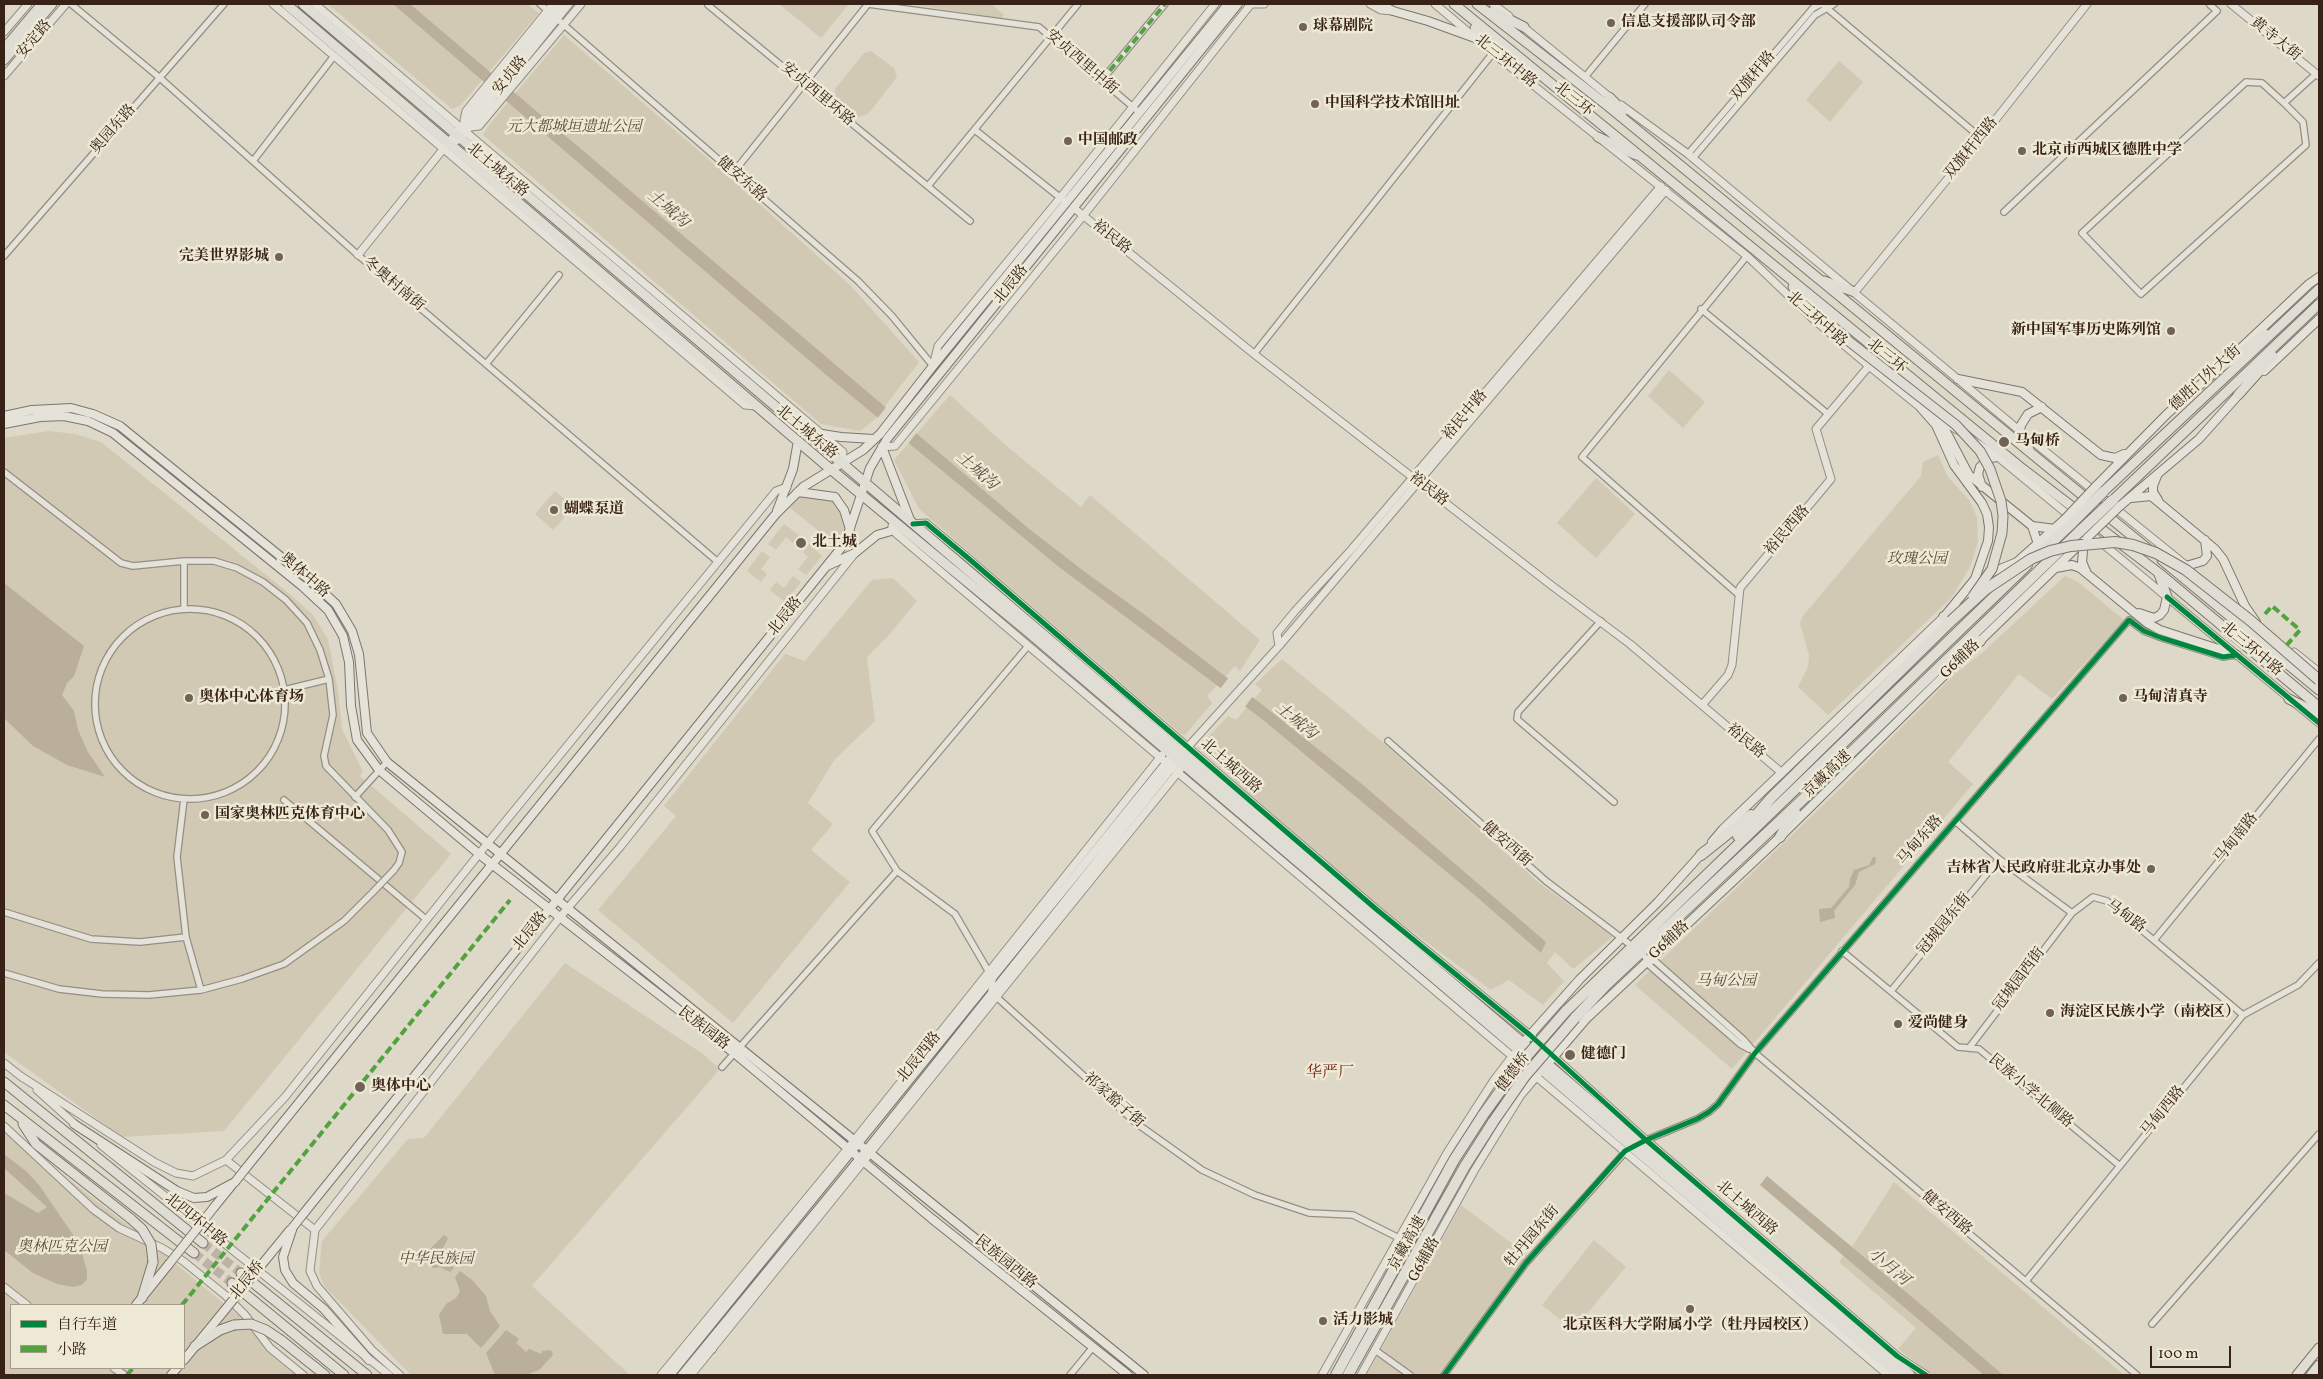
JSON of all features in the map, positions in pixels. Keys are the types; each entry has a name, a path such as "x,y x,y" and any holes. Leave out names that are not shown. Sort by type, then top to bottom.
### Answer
{"highway":[{"path":"2063,524 2099,489"},
{"path":"2084,537 2116,503"},
{"name":"京藏高速","path":"1566,1011 1999,592 2063,524"},
{"name":"京藏高速","path":"1575,1018 1606,985 1802,800 1929,676 2084,537"},
{"path":"1699,883 1771,798 1892,678 1948,619 1986,589 2031,559 2050,551 2071,546 2115,542 2150,551 2186,570 2319,674"},
{"path":"1948,619 1999,592"},
{"path":"1929,676 1980,641"},
{"path":"1700,855 1771,798"},
{"path":"1780,837 1802,800"},
{"name":"健德桥","path":"1483,1115 1518,1065 1566,1011"},
{"name":"健德桥","path":"1493,1122 1525,1076 1575,1018"},
{"name":"京藏高速","path":"1336,1375 1454,1160 1483,1115"},
{"name":"京藏高速","path":"1348,1375 1464,1166 1493,1122"}],"main road":[{"name":"安定路","path":"4,49 42,4"},
{"name":"安定路","path":"4,60 52,4"},
{"name":"北土城东路","path":"286,4 364,71 447,147 676,341 757,406 861,494"},
{"name":"北土城东路","path":"303,4 463,130 685,330 842,464"},
{"name":"北辰路","path":"293,1227 845,543 864,483 882,447 880,438 899,411 933,366 1228,4"},
{"name":"北辰路","path":"139,1302 492,862 776,514 798,492 863,450 907,417 1238,4"},
{"path":"1380,4 1393,11 1475,38"},
{"path":"1478,4 1524,27"},
{"name":"北三环","path":"1478,4 1602,101 2319,690"},
{"path":"1457,6 1470,24 1491,42 1502,59"},
{"name":"北三环","path":"1457,6 1650,162 2019,466 2159,573 2319,706"},
{"path":"364,71 368,85"},
{"path":"1609,97 1656,146"},
{"path":"1598,137 1650,162"},
{"path":"1521,1046 1545,1018 1626,940 1724,828 1980,588 1995,560 2002,533 2003,516 1998,486 1980,451 1967,434 1846,339 1755,250"},
{"name":"德胜门外大街","path":"2099,489 2106,476 2126,453 2309,284 2319,277"},
{"path":"1817,278 1854,292"},
{"name":"德胜门外大街","path":"2099,489 2319,289"},
{"path":"2220,368 2306,301"},
{"path":"2129,498 2199,439 2317,307"},
{"name":"德胜门外大街","path":"2116,503 2317,307"},
{"path":"2238,395 2319,319"},
{"path":"1958,379 2022,392 2101,455 2105,464 2106,476"},
{"path":"2030,452 2020,431 2021,424 2028,414 2042,407"},
{"name":"奥体中路","path":"4,416 32,410 71,408 93,414 120,426 312,582 336,604 352,631 359,654 367,733 387,762 557,900"},
{"path":"1921,408 1936,425 1954,465 1982,503 1987,514 1989,527 1988,541 1975,580 1948,619"},
{"name":"奥体中路","path":"4,424 40,417 64,416 88,421 113,433 302,586 328,610 343,636 349,662 352,706 357,740 379,770 480,854 550,908"},
{"path":"1940,420 1969,475 2032,526 2038,544"},
{"path":"804,431 841,437 880,438"},
{"path":"776,514 793,470 798,441"},
{"path":"882,447 912,523"},
{"path":"2101,455 2115,458 2126,453"},
{"path":"1982,487 1978,474 1980,467 1989,458 1998,457 2019,466"},
{"name":"北土城西路","path":"842,464 912,523 1174,759"},
{"path":"2160,472 2153,486 2160,502"},
{"path":"798,492 835,497 844,510 850,528"},
{"name":"北土城西路","path":"861,494 1174,759 1521,1046 1548,1063 1635,1145 1899,1375"},
{"path":"2116,503 2129,498 2151,496 2215,548 2223,559 2245,606 2256,622"},
{"path":"1975,580 2017,562 2063,524"},
{"path":"2032,526 2063,524"},
{"path":"826,567 854,553 876,535 902,528"},
{"path":"2084,537 2082,562 2087,572"},
{"name":"G6辅路","path":"1548,1063 1587,1018 1647,959 1780,837 2056,568 2084,537"},
{"path":"2164,562 2186,566 2203,561 2207,556 2205,540"},
{"path":"2056,568 2072,565 2087,572 2147,623 2160,630 2237,655"},
{"path":"2129,608 2146,617 2154,618 2164,610 2166,596 2159,573"},
{"path":"2289,699 2319,714"},
{"name":"北辰西路","path":"682,1375 737,1313 804,1226 862,1160 1125,831 1174,759"},
{"name":"北辰西路","path":"670,1375 991,975 1174,759"},
{"name":"民族园路","path":"557,900 740,1046 868,1152"},
{"name":"民族园路","path":"550,908 734,1054 862,1160"},
{"name":"北四环中路","path":"4,1082 203,1242"},
{"path":"4,1086 25,1099"},
{"name":"北四环中路","path":"4,1107 194,1253"},
{"path":"19,1117 36,1144 142,1229 150,1244 153,1262 139,1302"},
{"path":"74,1124 177,1191 194,1198 207,1197 235,1182"},
{"name":"北土城西路","path":"1635,1145 1910,1375"},
{"name":"民族园西路","path":"868,1152 1144,1375"},
{"name":"民族园西路","path":"862,1160 931,1218 1128,1375"},
{"path":"804,1226 820,1216"},
{"path":"293,1227 283,1257 285,1270 293,1283 324,1309 369,1360"},
{"name":"北辰桥","path":"185,1359 293,1227"},
{"path":"240,1272 367,1375"},
{"path":"232,1283 344,1375"},
{"path":"723,1309 729,1293"},
{"path":"195,1346 220,1330 234,1325 251,1324 266,1330 281,1340 325,1375"},
{"path":"685,1346 700,1338"},
{"path":"2297,1375 2319,1348"},
{"path":"698,1355 712,1349"},
{"path":"2310,1375 2319,1365"}],"street":[{"path":"4,32 28,4"},
{"name":"安定路","path":"4,76 66,4"},
{"name":"冬奥村南街","path":"71,4 160,78 358,255 718,562"},
{"name":"奥园东路","path":"4,256 224,4"},
{"name":"北土城东路","path":"273,4 368,85 447,147"},
{"name":"北土城东路","path":"315,4 843,452 842,464"},
{"name":"健安东路","path":"540,4 552,11 564,25 858,281 892,316 933,366"},
{"name":"安贞路","path":"358,255 447,147 463,130 492,105 507,75 552,11 560,4"},
{"name":"安贞路","path":"463,130 481,95 522,62 552,11 569,4"},
{"name":"安贞路","path":"507,75 537,58 581,4"},
{"name":"安贞西里环路","path":"710,4 708,5 970,221"},
{"path":"733,173 868,4"},
{"name":"安贞西里中街","path":"868,4 1040,27 1140,113"},
{"path":"928,186 1052,38 1078,4"},
{"path":"1102,80 1165,4"},
{"name":"北辰路","path":"933,366 938,346 1060,198 1215,4"},
{"path":"1251,4 1264,4"},
{"name":"北辰路","path":"882,447 895,446 1084,216 1251,4"},
{"path":"1370,4 1381,10 1393,11"},
{"name":"北三环中路","path":"1435,4 1493,53 1747,256 1812,318 1869,366 1921,408 1998,457 2319,723"},
{"name":"北三环中路","path":"1493,4 1609,97 1691,156 2020,431 2319,674"},
{"path":"1585,77 1645,4"},
{"path":"1822,4 1831,5 1885,58 1981,138"},
{"name":"双旗杆路","path":"1691,156 1812,8 1822,4"},
{"name":"双旗杆西路","path":"1854,292 1981,138 2087,4"},
{"path":"2004,212 2218,11 2210,5 2212,4"},
{"name":"黄寺大街","path":"2231,4 2318,75"},
{"path":"1691,156 1814,15 1831,5"},
{"path":"1254,354 1493,53"},
{"path":"253,161 334,56"},
{"path":"522,62 537,58"},
{"path":"2284,104 2318,75"},
{"path":"2246,82 2262,83 2284,104 2303,122 2306,145 2141,294 2082,233 2246,82"},
{"path":"975,130 1067,203"},
{"name":"裕民中路","path":"1224,706 1279,646 1415,480 1664,188"},
{"name":"裕民路","path":"1074,208 1254,354 1415,480 1601,621 1782,773"},
{"path":"1739,595 1582,456 1701,309 1747,256"},
{"path":"486,364 559,275"},
{"path":"1701,309 1828,414"},
{"path":"676,341 685,330"},
{"name":"裕民西路","path":"1702,705 1728,675 1732,664 1740,588 1831,479 1816,429 1869,366"},
{"path":"4,472 121,563 133,566 184,561 214,561 238,568 263,582 286,600 307,623 320,650 329,679 333,715 324,756 326,766 388,830 402,852 400,863 344,921 284,964 242,980 201,990 149,995 102,994 59,989 4,973"},
{"name":"裕民中路","path":"1279,646 1277,632 1415,480"},
{"path":"20,1075 154,1162 176,1173 193,1176 226,1160 285,1097 488,844 776,491 787,486"},
{"path":"892,520 892,530"},
{"name":"北土城西路","path":"892,530 1028,646 1174,759 1376,909 1530,1035 1548,1063"},
{"name":"北辰路","path":"315,1230 561,916 620,847 854,553"},
{"path":"184,561 184,609"},
{"path":"184,609 216,612 245,626 261,641 274,659 284,690 285,712 281,734 271,755 248,780 229,791 207,798 184,799 153,792 139,784 121,769 103,743 98,728 95,704 98,680 103,665 120,639 146,620 168,611 184,609"},
{"name":"马甸东路","path":"1635,1145 1709,1112 1718,1104 1756,1053 1842,951 2129,620 2144,631 2162,638 2223,657 2237,655"},
{"path":"1601,621 1518,712 1517,719 1614,802"},
{"path":"993,994 991,975 955,914 897,871 872,831 1028,646"},
{"path":"284,690 329,679"},
{"name":"北辰西路","path":"1174,759 1224,706"},
{"name":"马甸南路","path":"2154,939 2319,739"},
{"name":"健安西街","path":"1388,741 1546,881 1626,940"},
{"name":"北土城西路","path":"1174,759 1535,1078 1635,1145 1897,1356 1926,1375"},
{"path":"355,797 387,762"},
{"path":"184,799 177,857 186,937 201,990"},
{"path":"284,800 427,920"},
{"path":"1954,821 1999,859 2072,912"},
{"name":"冠城园东街","path":"1891,991 1999,859"},
{"path":"722,1068 897,871"},
{"name":"马甸路","path":"2072,912 2093,897 2107,901 2243,1015"},
{"path":"4,912 91,939 140,942 186,937"},
{"name":"冠城园西街","path":"1968,1048 2072,912"},
{"name":"民族小学北侧路","path":"1842,951 1958,1046 1979,1050 2120,1166"},
{"name":"健安西路","path":"1647,959 1654,961 1744,1040 1756,1053 2136,1375"},
{"name":"马甸西路","path":"2026,1282 2243,1015 2298,985 2319,963"},
{"name":"祁家豁子街","path":"993,994 1136,1123 1202,1170 1255,1195 1309,1213 1352,1215 1399,1238"},
{"path":"1545,1018 1569,1039"},
{"path":"1322,1375 1447,1154 1494,1080 1521,1046"},
{"name":"北四环中路","path":"4,1063 74,1124 389,1375"},
{"name":"G6辅路","path":"1361,1375 1474,1170 1521,1095 1548,1063"},
{"path":"1494,1080 1521,1095"},
{"path":"4,1126 93,1209 120,1228 162,1248 183,1261 225,1296 245,1315 270,1348 303,1375"},
{"path":"2152,1324 2319,1134"},
{"name":"北土城西路","path":"1635,1145 1888,1375"},
{"name":"牡丹园东街","path":"1444,1375 1526,1263 1635,1145"},
{"name":"北辰西路","path":"661,1375 850,1150"},
{"path":"226,1160 315,1230 310,1271 317,1286 372,1350 400,1375"},
{"name":"北辰西路","path":"691,1375 737,1313 820,1216 862,1160"},
{"path":"4,1287 27,1304"},
{"path":"1070,1375 1093,1347"},
{"path":"1374,1350 1410,1375"}],"green space":[{"name":"元大都城垣遗址公园","path":"328,4 527,4 539,13 461,105 452,109"},
{"path":"779,4 847,4 848,5 821,38"},
{"path":"908,4 992,4 1004,15 1001,18"},
{"name":"元大都城垣遗址公园","path":"564,35 729,177 850,285 919,362 875,419 860,431 821,424 483,135 489,125"},
{"path":"871,51 894,68 897,77 868,114 859,117 836,99 835,89 864,53"},
{"path":"1839,61 1863,82 1830,122 1806,100"},
{"path":"1669,370 1705,402 1683,428 1648,396"},
{"path":"950,395 1009,448 1081,507 1090,495 1260,640 1240,671 1235,666 1207,696 1212,703 1185,735 1181,734 919,509 894,460"},
{"name":"国家奥林匹克体育中心","path":"49,431 75,434 101,442 286,591 313,615 328,639 338,691 342,729 363,772 360,776 451,854 224,1131 122,1137 4,1052 4,438"},
{"name":"玫瑰公园","path":"1938,455 1948,477 1969,500 1977,517 1978,542 1970,567 1952,597 1828,715 1798,687 1808,667 1809,655 1800,624 1802,617 1921,476 1923,462"},
{"path":"1596,478 1635,514 1596,558 1557,523"},
{"name":"蝴蝶泵道","path":"555,491 574,507 553,530 535,514"},
{"path":"808,493 838,502 845,525 843,532 834,543 790,508 798,498"},
{"path":"784,524 799,535 793,543 786,537 776,550 768,544"},
{"path":"809,544 822,556 806,575 798,569 808,557 803,552"},
{"path":"762,551 770,557 761,569 767,574 761,582 747,571"},
{"path":"793,576 801,582 785,602 770,590 776,582 784,588"},
{"name":"马甸公园","path":"2065,576 2078,582 2124,620 2052,699 2019,674 1948,762 1973,784 1732,1069 1635,985 1841,788 1956,673 1981,654"},
{"path":"893,578 917,601 887,637 867,657 875,721 835,759 808,803 833,824 811,850 850,882 733,1023 598,910 676,816 664,806 785,654 805,661 872,580"},
{"path":"1282,659 1380,740 1538,882 1613,937 1573,969 1555,952 1547,963 1564,981 1543,1005 1509,980 1491,990 1374,903 1198,748 1228,716 1236,720 1262,690 1255,684"},
{"name":"中华民族园","path":"565,963 703,1054 720,1069 532,1286 630,1375 411,1375 325,1287 319,1273 322,1241 408,1139 424,1138"},
{"name":"奥林匹克公园","path":"4,1129 138,1233 311,1375 4,1375"},
{"path":"1894,1182 2124,1375 1933,1375 1898,1349 1916,1328 1839,1262 1856,1241"},
{"path":"1461,1205 1527,1255 1440,1375 1367,1375"},
{"path":"1594,1240 1626,1267 1573,1330 1542,1305"}],"shaded area":[{"path":"393,4 410,4 1028,528 1264,706 1363,785 1546,942 1541,953 1477,897 1262,719 1059,567 831,379"},
{"path":"4,583 84,646 74,676 67,683 62,695 74,711 78,730 88,752 105,777 67,765 33,746 4,718"},
{"path":"1873,857 1876,857 1875,864 1859,872 1855,885 1834,911 1835,918 1820,922 1819,909 1831,908 1849,887 1854,870 1869,865"},
{"path":"4,1154 27,1172 39,1185 78,1242 87,1270 87,1279 82,1285 73,1287 57,1284 33,1273 4,1250 4,1193 38,1213 47,1207 4,1168"},
{"path":"1767,1176 2003,1375 1984,1375 1760,1185"},
{"path":"444,1235 448,1238 443,1248 447,1261 454,1268 450,1272 439,1267 433,1268 428,1263 428,1251"},
{"path":"460,1271 472,1280 486,1296 490,1311 500,1326 481,1348 467,1334 443,1334 439,1315 446,1304 456,1298 460,1291 455,1277"},
{"path":"506,1330 519,1339 516,1343 526,1352 529,1349 541,1354 542,1351 551,1350 553,1355 539,1370 526,1375 495,1375 486,1353"}],"pier":[{"path":"887,406 917,432 907,445 876,420"},
{"path":"1230,676 1254,695 1244,708 1220,689"}],"tunnel":[{"path":"203,1243 241,1273"},
{"path":"194,1253 232,1283"}],"marked path":[{"path":"1102,80 1165,4"},
{"path":"2265,614 2272,606 2300,630 2286,646"},
{"path":"183,1304 510,900"},
{"path":"127,1375 132,1369"}],"cycle path":[{"path":"913,524 926,523 968,558 1376,909 1530,1035 1646,1140 1897,1356 1926,1375"},
{"path":"2167,597 2319,723"},
{"path":"1444,1375 1526,1263 1625,1151 1646,1140 1697,1119 1718,1104 1755,1053 2129,620 2144,631 2162,638 2223,657 2237,655"}],"place":[{"name":"信息支援部队司令部","path":"1611,23"},
{"name":"球幕剧院","path":"1303,27"},
{"name":"中国科学技术馆旧址","path":"1315,104"},
{"name":"中国邮政","path":"1068,141"},
{"name":"北京市西城区德胜中学","path":"2022,151"},
{"name":"完美世界影城","path":"279,257"},
{"name":"新中国军事历史陈列馆","path":"2171,331"},
{"name":"马甸桥","path":"2004,442"},
{"name":"蝴蝶泵道","path":"554,510"},
{"name":"北土城","path":"801,543"},
{"name":"奥体中心体育场","path":"189,698"},
{"name":"马甸清真寺","path":"2123,698"},
{"name":"国家奥林匹克体育中心","path":"205,815"},
{"name":"吉林省人民政府驻北京办事处","path":"2151,869"},
{"name":"海淀区民族小学（南校区）","path":"2050,1013"},
{"name":"爱尚健身","path":"1898,1024"},
{"name":"健德门","path":"1570,1055"},
{"name":"奥体中心","path":"360,1087"},
{"name":"北京医科大学附属小学（牡丹园校区）","path":"1690,1309"},
{"name":"活力影城","path":"1323,1321"}],"district":[{"name":"华严厂","path":"1330,1074"}],"water label":[{"name":"土城沟","path":"667,210"},
{"name":"土城沟","path":"976,472"},
{"name":"土城沟","path":"1295,722"},
{"name":"小月河","path":"1888,1268"}]}
